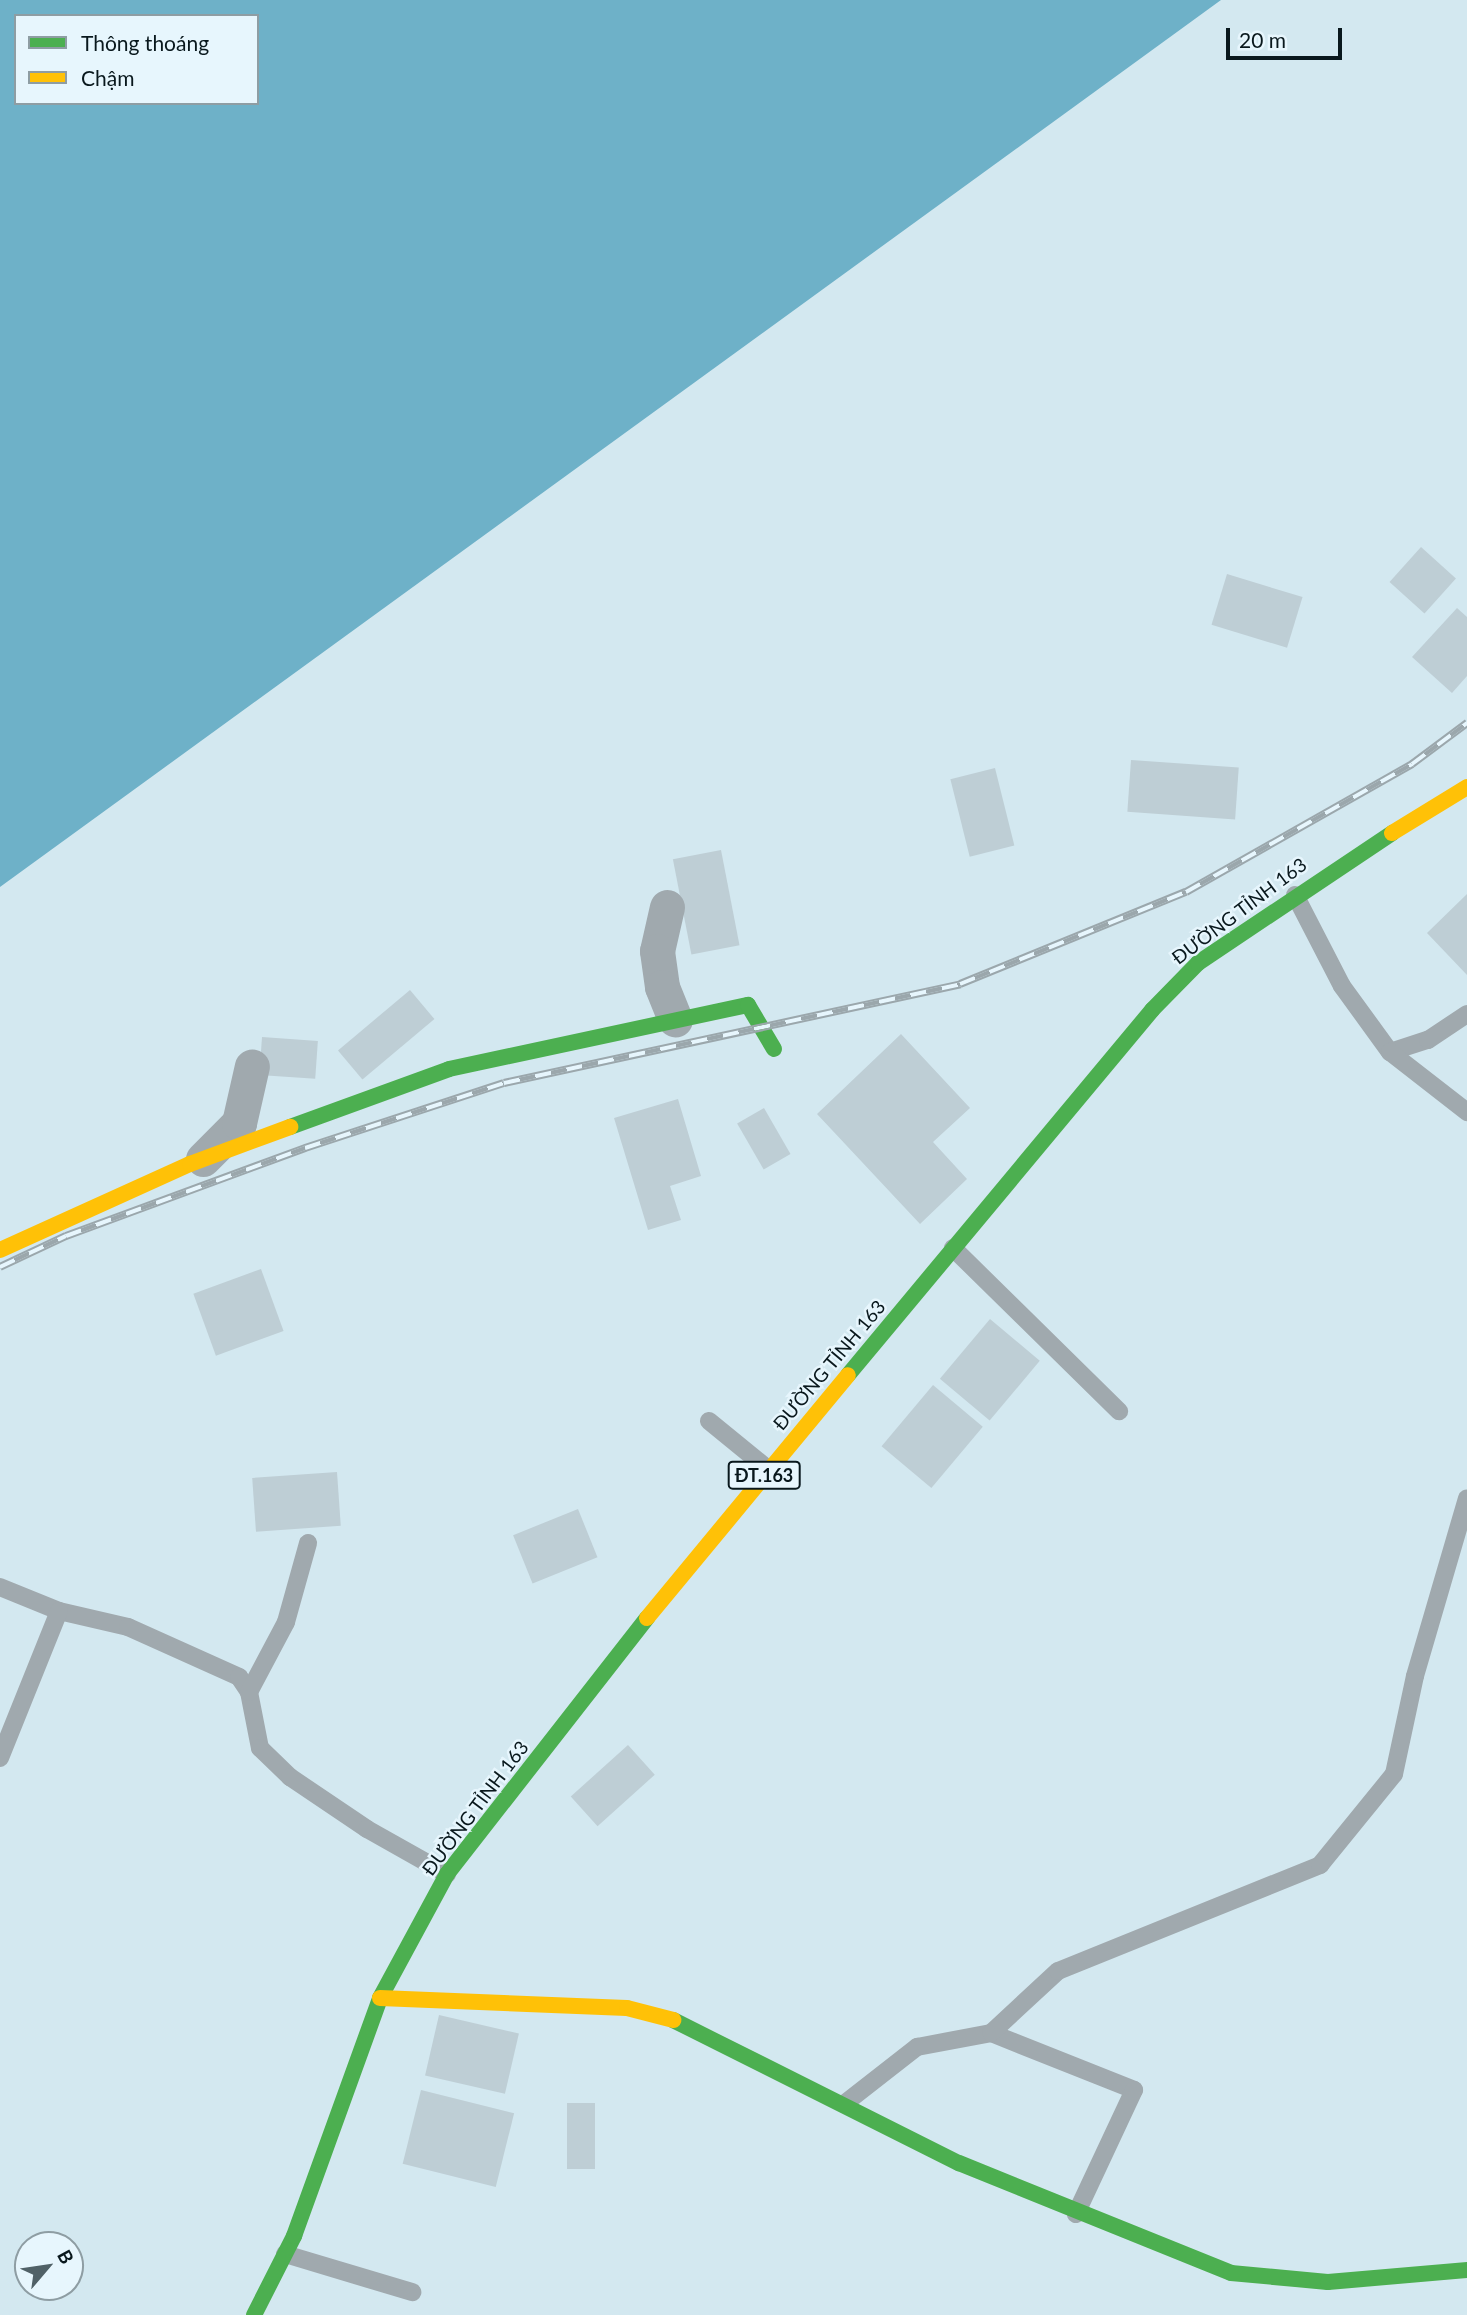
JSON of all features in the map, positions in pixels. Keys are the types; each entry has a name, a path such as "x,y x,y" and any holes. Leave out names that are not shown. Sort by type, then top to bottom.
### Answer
{"main road":[{"name":"ĐƯỜNG TỈNH 163","path":"254,2315 285,2255 380,1998 447,1874 769,1469 1152,1010 1198,963 1295,895 1467,787"},
{"path":"0,1250 203,1159 449,1069 748,1006 774,1049"},
{"path":"380,1998 627,2007 664,2014 959,2163 1076,2214 1231,2273 1282,2281 1375,2279 1467,2270"}],"street":[{"path":"667,907 657,951 662,987 675,1020"},
{"path":"203,1159 239,1123 252,1066"}],"lane":[{"path":"1295,895 1342,986 1390,1052 1467,1112"},
{"path":"1390,1052 1428,1040 1467,1014"},
{"path":"953,1248 1119,1411"},
{"path":"709,1421 769,1469"},
{"path":"991,2033 1058,1970 1320,1865 1394,1774 1415,1676 1467,1498"},
{"path":"249,1692 286,1622 308,1543"},
{"path":"0,1587 59,1611 128,1627 222,1666 239,1676 249,1692 260,1748 290,1777 367,1829 447,1874"},
{"path":"0,1758 59,1611"},
{"path":"845,2104 917,2047 991,2033 1134,2090 1076,2214"},
{"path":"285,2255 412,2292"}],"water":[{"path":"0,0 1221,0 0,887"}],"building":[{"path":"1421,547 1456,578 1424,613 1390,582"},
{"path":"1227,574 1303,597 1287,648 1212,625"},
{"path":"1457,608 1467,617 1467,676 1452,693 1412,657"},
{"path":"1131,760 1239,768 1235,819 1127,812"},
{"path":"995,768 1014,846 970,857 950,779"},
{"path":"721,850 740,945 691,955 673,859"},
{"path":"1467,894 1467,975 1427,933"},
{"path":"410,990 434,1019 362,1080 338,1050"},
{"path":"901,1034 970,1108 933,1142 967,1179 920,1224 817,1114"},
{"path":"262,1037 318,1041 315,1079 259,1075"},
{"path":"678,1099 701,1176 670,1186 681,1220 648,1230 614,1118"},
{"path":"764,1108 791,1154 764,1169 737,1124"},
{"path":"261,1269 284,1331 216,1356 193,1294"},
{"path":"990,1319 1040,1361 990,1421 940,1379"},
{"path":"933,1385 983,1427 931,1488 882,1446"},
{"path":"337,1472 341,1526 256,1532 252,1478"},
{"path":"578,1509 597,1557 533,1583 513,1535"},
{"path":"628,1745 655,1775 598,1826 571,1797"},
{"path":"439,2015 519,2033 505,2094 425,2075"},
{"path":"421,2090 514,2113 496,2187 403,2164"},
{"path":"567,2103 595,2103 595,2169 567,2169"}],"railway":[{"path":"0,1267 66,1236 305,1148 504,1083 960,984 1186,892 1412,764 1467,723"}],"traffic: fast":[{"path":"848,1375 1152,1010 1198,963 1392,833"},
{"path":"290,1127 449,1069 748,1005 774,1049"},
{"path":"254,2315 294,2236 380,1998 447,1874 647,1618"},
{"path":"673,2020 959,2163 1231,2273 1328,2282 1467,2270"}],"traffic: slow":[{"path":"1392,833 1467,787"},
{"path":"0,1250 190,1164 290,1127"},
{"path":"647,1618 848,1375"},
{"path":"380,1998 627,2008 673,2020"}]}
